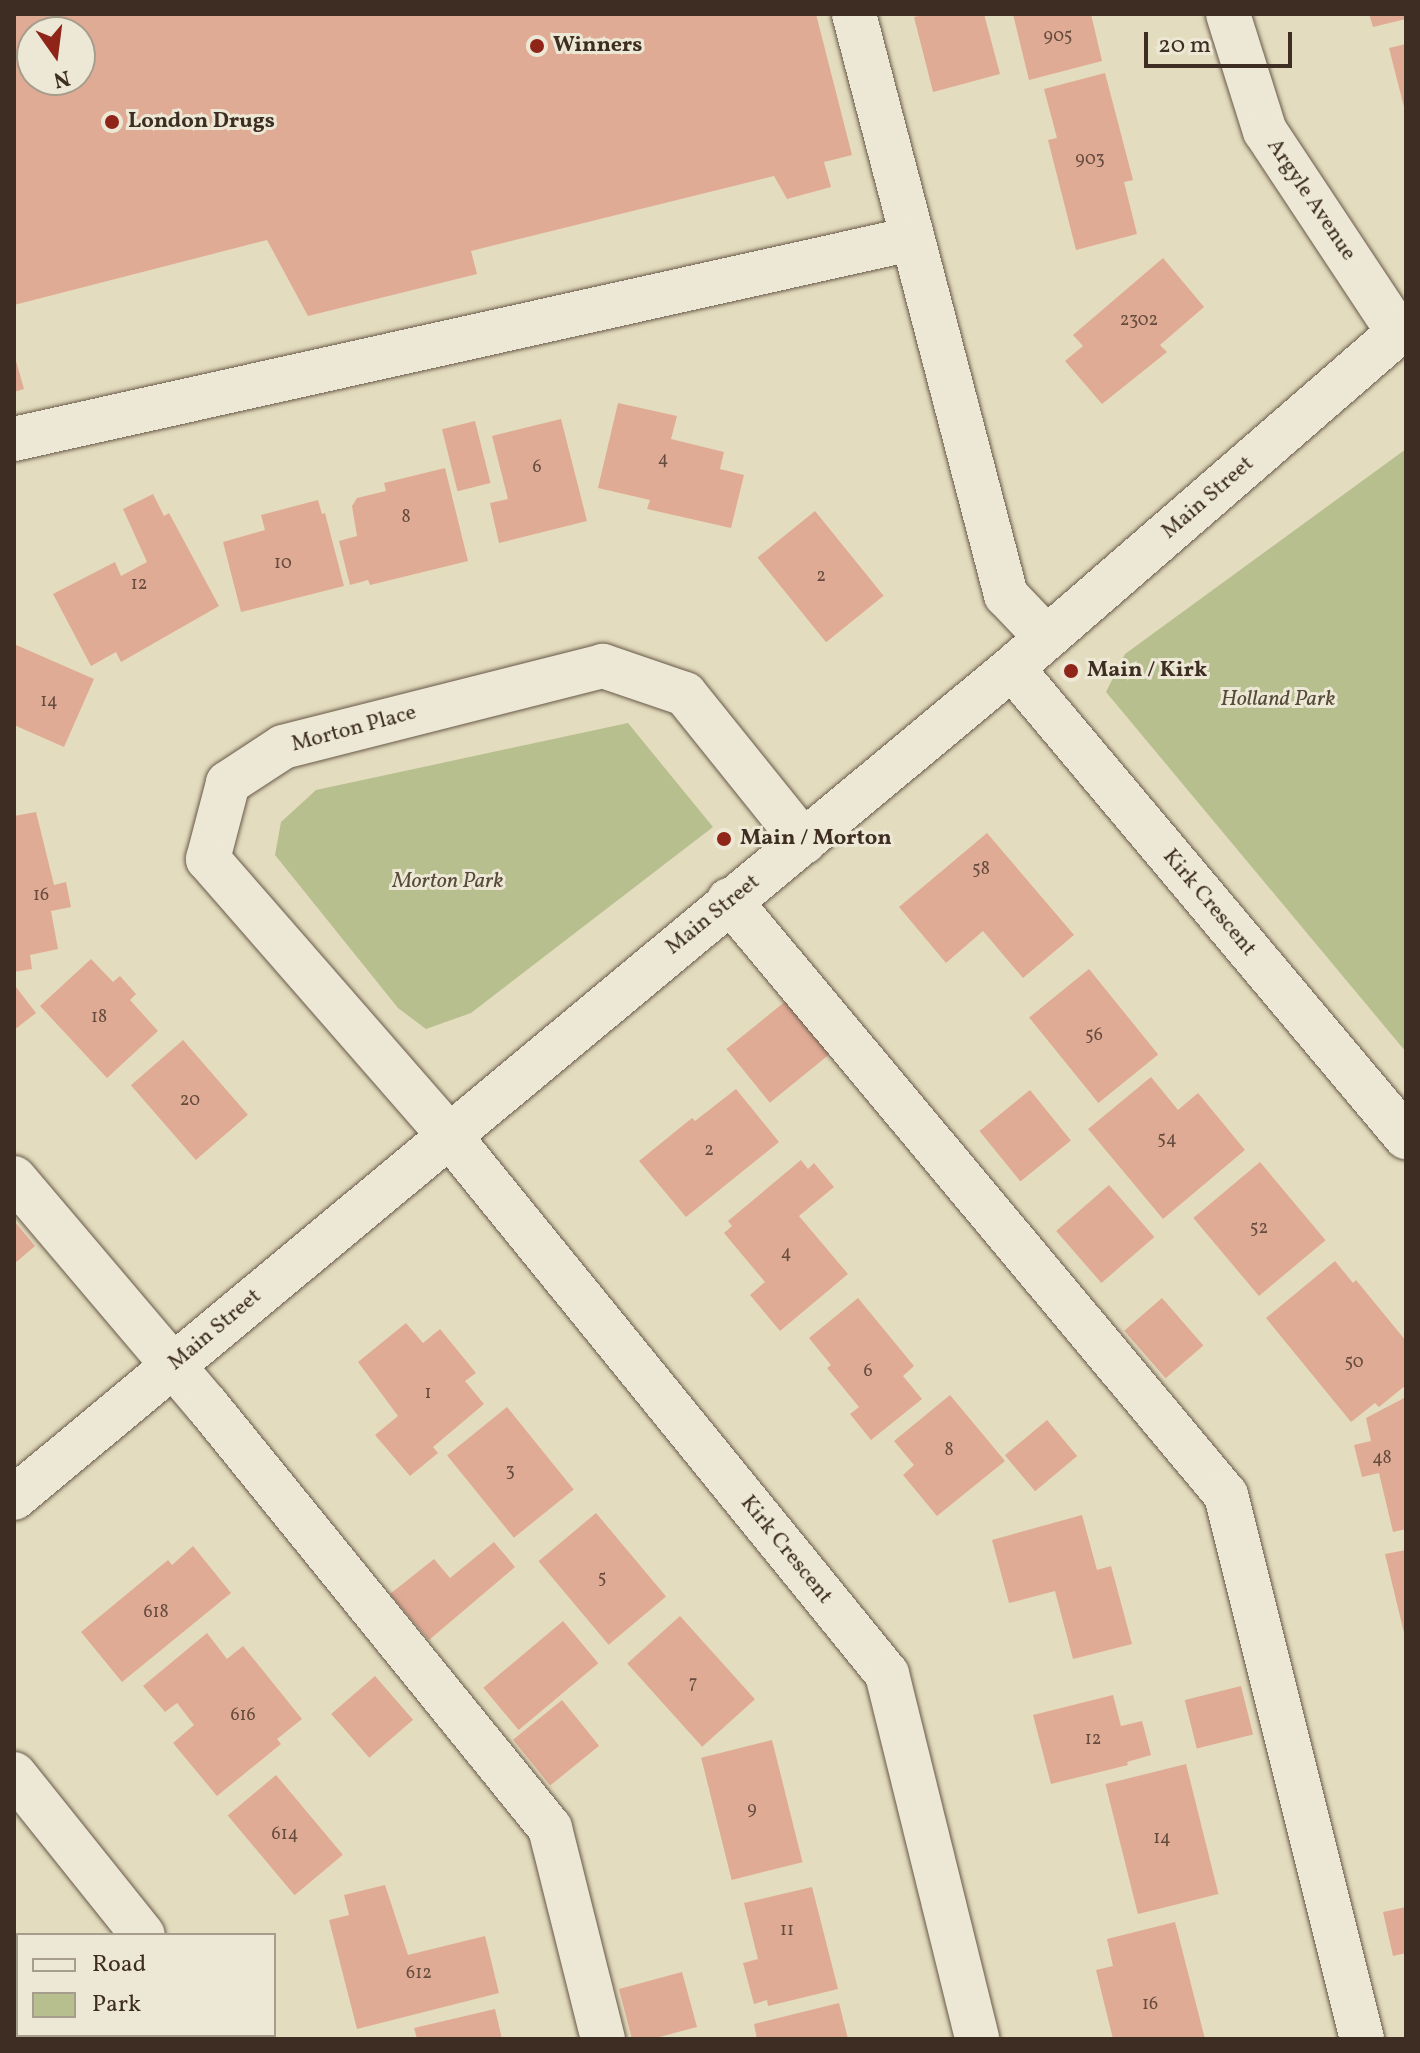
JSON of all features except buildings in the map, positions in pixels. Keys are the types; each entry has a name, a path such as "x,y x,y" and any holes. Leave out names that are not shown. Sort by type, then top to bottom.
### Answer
{"street":[{"path":"854,14 1006,595 1047,638"},
{"name":"Argyle Avenue","path":"1228,14 1265,131 1402,329"},
{"path":"14,439 911,239"},
{"name":"Main Street","path":"14,1498 729,900 804,842 1012,668 1402,329"},
{"name":"Morton Place","path":"448,1134 208,859 228,783 283,747 603,666 685,694 804,842"},
{"name":"Kirk Crescent","path":"1012,668 1406,1137"},
{"path":"729,900 1226,1495 1362,2039"},
{"name":"Kirk Crescent","path":"448,1134 887,1674 977,2039"},
{"path":"14,1178 174,1365 550,1828 603,2039"},
{"path":"14,1774 141,1933"}],"green space":[{"name":"Holland Park","path":"1406,449 1406,1052 1106,692 1125,654"},
{"name":"Morton Park","path":"628,723 713,827 471,1013 426,1029 398,1008 275,855 281,822 316,790"}],"place":[{"name":"Winners","path":"537,46"},
{"name":"London Drugs","path":"112,122"},
{"name":"Main / Kirk","path":"1071,671"},
{"name":"Main / Morton","path":"724,839"}]}
